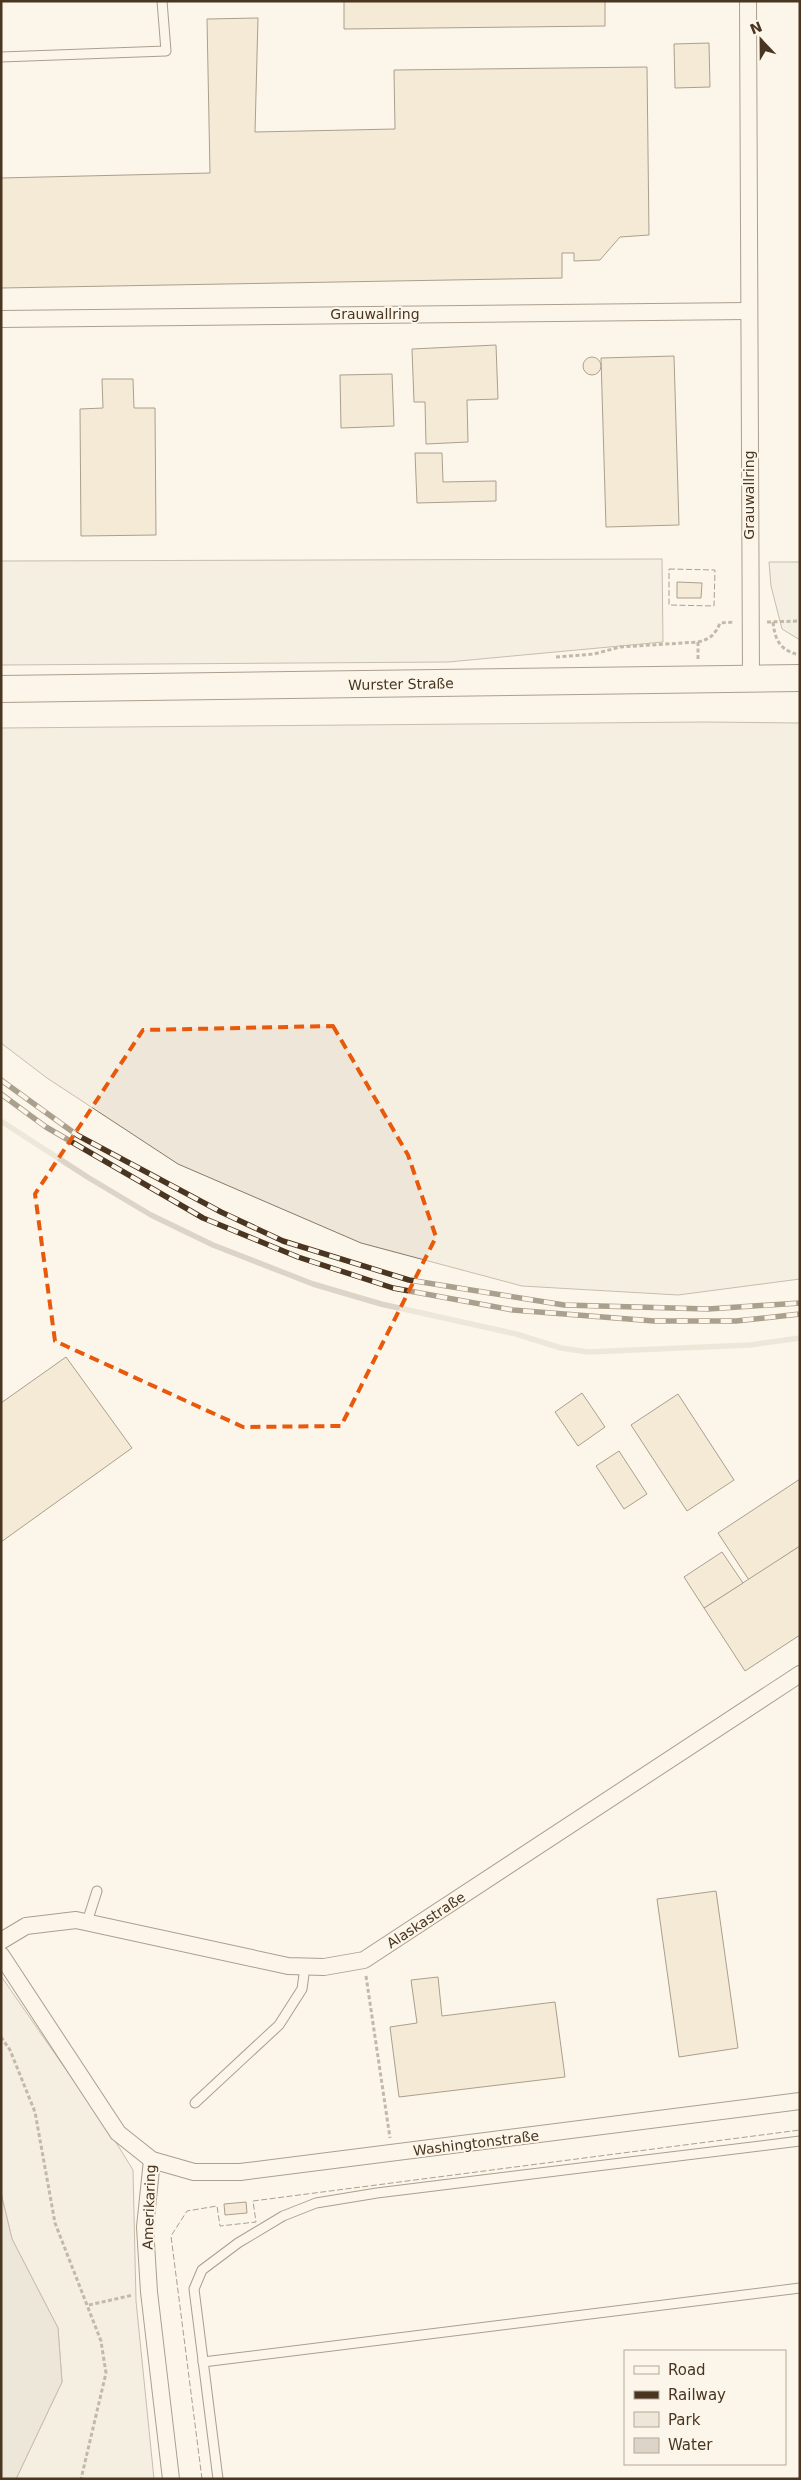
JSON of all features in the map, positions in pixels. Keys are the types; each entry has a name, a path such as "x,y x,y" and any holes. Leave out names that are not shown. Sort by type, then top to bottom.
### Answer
{"main road":[{"name":"Wurster Straße","path":"1,689 800,678"}],"street":[{"name":"Grauwallring","path":"748,1 751,678"},
{"name":"Grauwallring","path":"1,318 748,311"},
{"name":"Alaskastraße","path":"1,1941 26,1926 76,1920 288,1966 324,1967 364,1960 800,1674"},
{"name":"Amerikaring","path":"1,1955 118,2133 152,2160 146,2227 149,2292 171,2479"},
{"name":"Washingtonstraße","path":"152,2160 194,2172 240,2172 800,2101"}],"lane":[{"path":"1,57 166,51 162,1"},
{"path":"86,1922 97,1891"},
{"path":"194,2103 279,2025 302,1989 305,1967"},
{"path":"218,2479 194,2289 202,2270 238,2243 284,2216 316,2204 377,2193 800,2141"},
{"path":"202,2362 800,2288"}],"path":[{"path":"800,621 772,622 775,637 779,644 785,650 800,654"},
{"path":"364,1960 392,2153"},
{"path":"1,2037 10,2050 35,2112 56,2223 89,2305 101,2341 106,2373 81,2479"},
{"path":"89,2305 149,2292"}],"highlighted area":[{"path":"333,1026 408,1155 436,1237 341,1426 243,1427 55,1341 35,1194 143,1030"}],"green space":[{"path":"662,559 663,642 448,662 1,665 1,561"},
{"path":"769,562 800,562 800,640 782,629 771,586"},
{"path":"704,722 800,723 800,1279 678,1295 522,1286 361,1243 178,1164 47,1078 1,1043 1,728"},
{"path":"1,1976 112,2136 133,2170 136,2301 154,2479 16,2479 62,2382 58,2328 12,2239 1,2193"}],"water":[{"path":"1,2193 12,2239 58,2328 62,2382 16,2479 1,2479"}],"building":[{"path":"344,1 605,1 605,26 344,29"},
{"path":"258,18 255,132 395,129 394,70 647,67 649,235 620,237 600,260 574,261 574,253 562,253 562,278 1,288 1,178 210,173 207,19"},
{"path":"709,43 710,87 675,88 674,44"},
{"path":"496,345 498,399 467,400 468,442 426,444 425,402 414,402 412,349"},
{"path":"674,356 679,525 606,527 601,358"},
{"path":"592,357 598,360 601,366 598,372 592,375 586,372 583,366 586,360"},
{"path":"392,374 394,426 341,428 340,375"},
{"path":"102,379 133,379 134,408 155,408 156,535 81,536 80,409 103,408"},
{"path":"415,453 442,453 443,482 496,481 496,501 417,503"},
{"path":"677,582 702,583 701,598 677,598"},
{"path":"66,1357 132,1448 1,1542 1,1403"},
{"path":"582,1393 605,1427 578,1446 555,1412"},
{"path":"678,1394 734,1480 687,1511 631,1425"},
{"path":"619,1451 647,1494 624,1509 596,1466"},
{"path":"800,1479 800,1546 749,1580 718,1533"},
{"path":"800,1546 800,1635 745,1671 704,1608"},
{"path":"722,1552 743,1583 704,1608 684,1577"},
{"path":"716,1891 738,2048 679,2057 657,1899"},
{"path":"438,1977 442,2016 555,2002 565,2077 399,2097 390,2027 417,2023 411,1980"},
{"path":"246,2202 247,2213 225,2215 224,2204"}],"waterway":[{"path":"1,1121 89,1178 151,1215 213,1245 313,1284 381,1304 516,1334 561,1348 588,1352 750,1345 800,1338"}],"railway":[{"path":"1,1080 77,1135 221,1212 283,1241 409,1280 564,1305 708,1309 800,1303"},
{"path":"1,1094 46,1127 203,1218 298,1257 393,1288 513,1310 654,1321 736,1321 800,1314"}],"fence":[{"path":"669,569 715,570 714,606 669,605 669,569"},
{"path":"202,2479 171,2236 187,2211 217,2206 220,2226 256,2222 253,2201 800,2130"}]}
